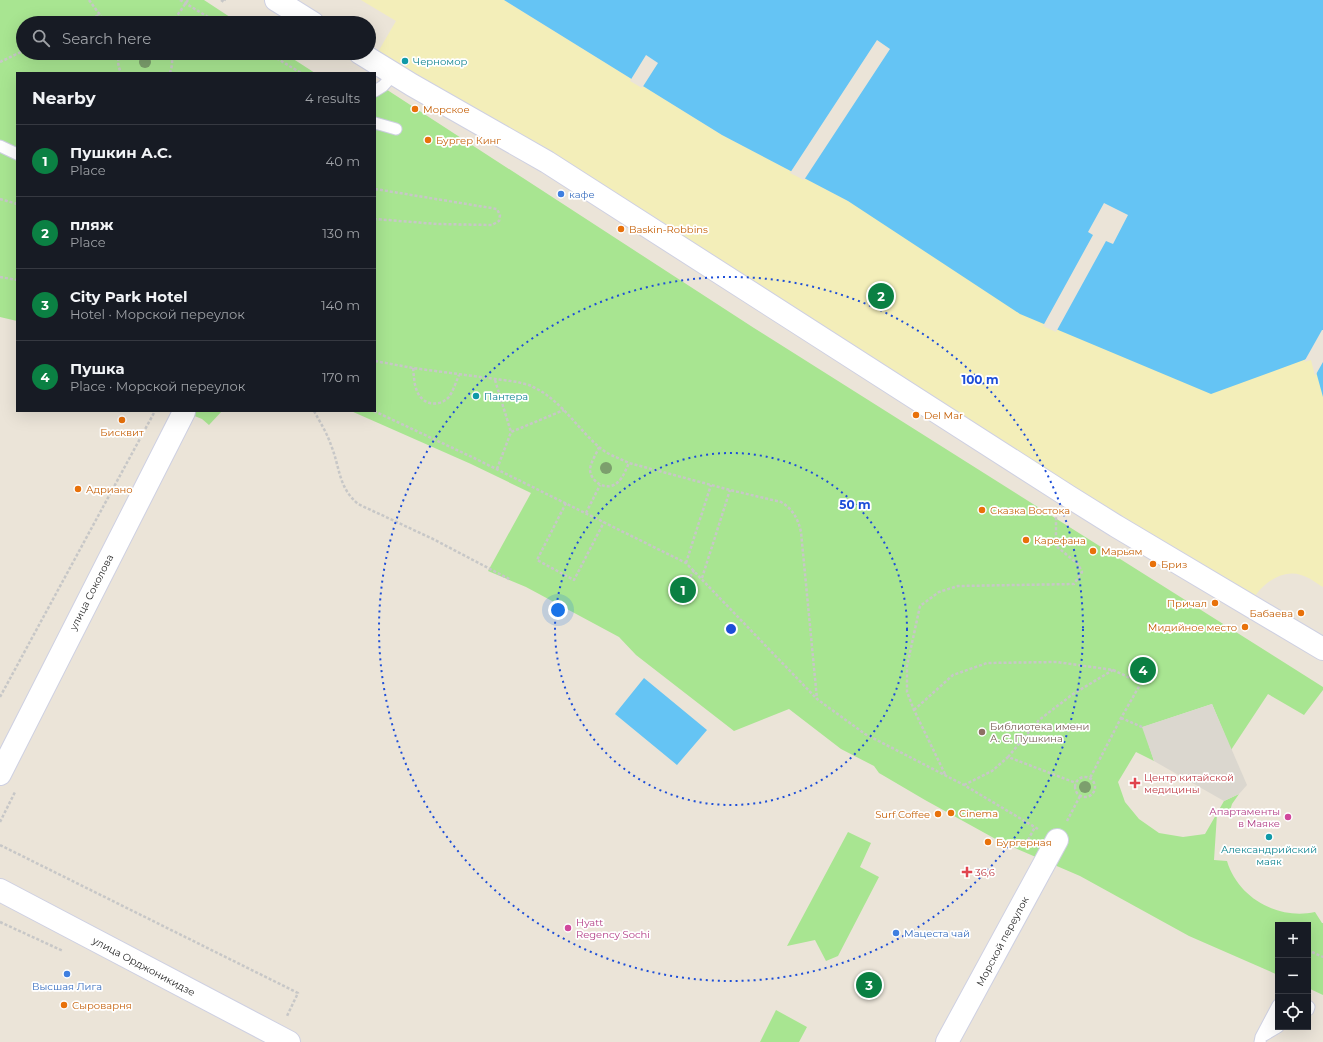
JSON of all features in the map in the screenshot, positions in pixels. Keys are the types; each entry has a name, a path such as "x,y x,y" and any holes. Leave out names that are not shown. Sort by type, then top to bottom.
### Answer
{"street":[{"path":"276,0 302,16"},
{"path":"371,60 546,162 1086,507 1323,649"},
{"name":"улица Соколова","path":"0,774 184,412"},
{"name":"Морской переулок","path":"947,1042 1057,840"},
{"name":"улица Орджоникидзе","path":"0,890 279,1040"}],"lane":[{"path":"376,90 383,86 394,74"},
{"path":"376,122 396,129"},
{"path":"0,146 16,154"},
{"path":"1261,1040 1275,1012"},
{"path":"1261,1040 1275,1029"}],"path":[{"path":"89,0 100,14 96,16"},
{"path":"180,0 206,16"},
{"path":"177,16 188,0"},
{"path":"221,0 224,2 225,0"},
{"path":"0,62 16,54"},
{"path":"118,60 118,68 120,72"},
{"path":"170,72 172,60"},
{"path":"280,60 299,72"},
{"path":"376,189 497,209 500,215 499,221 492,225 437,224 376,219"},
{"path":"0,199 16,204"},
{"path":"0,276 16,280"},
{"path":"376,361 459,375 518,382 532,386 564,410 585,433 607,453 629,463 781,502 792,511 799,523 817,699"},
{"path":"413,368 416,387 420,398 425,402 432,404 438,403 447,398 451,393 459,375"},
{"path":"495,380 511,432 497,469"},
{"path":"511,432 564,410"},
{"path":"0,697 154,412"},
{"path":"315,412 331,444 343,485 349,496 358,504 433,539 511,580"},
{"path":"376,412 497,469 686,563 817,699 866,734 964,784 1035,827"},
{"path":"599,447 590,470 595,481 600,485 608,486 619,482 629,463"},
{"path":"586,513 600,485"},
{"path":"686,563 711,485"},
{"path":"702,578 730,490"},
{"path":"566,503 537,560 574,580 604,522"},
{"path":"946,775 914,710 907,692 907,666 920,606 939,592 958,586 1074,584 1082,572 1078,564 1056,546 1055,515"},
{"path":"683,590 694,570"},
{"path":"914,710 953,675 987,663 1057,662 1113,670 1141,683 1090,778"},
{"path":"964,784 992,771 1008,757 1039,720 1072,694 1113,670"},
{"path":"1121,718 1142,727"},
{"path":"1008,757 1076,783"},
{"path":"1082,777 1090,778 1095,784 1094,792 1090,796 1080,796 1076,792 1076,783 1078,779 1082,777"},
{"path":"1057,840 1080,796"},
{"path":"0,845 298,993 279,1040"},
{"path":"1312,952 1323,957"}],"green space":[{"path":"0,0 204,0 228,16 16,16 16,60 295,60 313,72 16,72 16,321 0,317"},
{"path":"376,83 754,328 1323,687 1323,690 1304,715 1268,694 1231,750 1212,704 1143,727 1154,761 1136,752 1118,782 1125,802 1139,819 1159,833 1183,837 1205,834 1224,801 1239,794 1232,804 1229,814 1217,814 1214,860 1227,861 1232,874 1240,886 1250,896 1261,903 1287,913 1301,914 1315,912 1323,923 1323,995 1311,989 1311,922 1275,922 1275,974 1189,936 1080,876 1001,842 879,773 874,766 841,749 789,709 734,731 636,655 619,637 526,587 488,571 531,493 471,464 353,412 376,412"},
{"path":"184,412 221,412 209,425 202,419"},
{"path":"848,832 871,843 860,867 879,877 838,956 826,961 815,940 787,946"},
{"path":"776,1010 807,1027 799,1042 760,1042"}],"sand":[{"path":"361,0 504,0 722,135 848,201 1313,357 1323,397 1323,587 1304,576 1287,574 1268,583 1254,598 1196,566 376,58 396,21"}],"shaded area":[{"path":"1212,704 1247,785 1239,794 1224,801 1154,761 1142,727"}],"water":[{"path":"504,0 1323,0 1323,397 1312,357 1211,394 1020,314 848,201 722,135"},
{"path":"644,678 707,730 677,765 615,714"}],"pier":[{"path":"877,40 890,49 804,180 790,173"},
{"path":"646,55 658,63 642,88 630,81"},
{"path":"1104,203 1128,215 1113,244 1106,241 1056,332 1043,326 1093,235 1088,232"},
{"path":"1322,330 1323,362 1315,376 1311,360 1304,362"}],"place":[{"name":"Черномор","path":"405,61"},
{"name":"Морское","path":"415,109"},
{"name":"Бургер Кинг","path":"428,140"},
{"name":"кафе","path":"561,194"},
{"name":"Baskin-Robbins","path":"621,229"},
{"name":"пляж","path":"881,296"},
{"name":"Пантера","path":"476,396"},
{"name":"Del Mar","path":"916,415"},
{"name":"Бисквит","path":"122,420"},
{"name":"Адриано","path":"78,489"},
{"name":"Сказка Востока","path":"982,510"},
{"name":"Карефана","path":"1026,540"},
{"name":"Марьям","path":"1093,551"},
{"name":"Бриз","path":"1153,564"},
{"name":"Пушкин А.С.","path":"683,590"},
{"name":"Причал","path":"1215,603"},
{"name":"Бабаева","path":"1301,613"},
{"name":"Мидийное место","path":"1245,627"},
{"name":"Пушка","path":"1143,670"},
{"name":"Библиотека имени А. С. Пушкина","path":"982,732"},
{"name":"Центр китайской медицины","path":"1135,783"},
{"name":"Cinema","path":"951,813"},
{"name":"Surf Coffee","path":"938,814"},
{"name":"Апартаменты в Маяке","path":"1288,817"},
{"name":"Александрийский маяк","path":"1269,837"},
{"name":"Бургерная","path":"988,842"},
{"name":"36,6","path":"967,872"},
{"name":"Hyatt Regency Sochi","path":"568,928"},
{"name":"Мацеста чай","path":"896,933"},
{"name":"Высшая Лига","path":"67,974"},
{"name":"City Park Hotel","path":"869,985"},
{"name":"Сыроварня","path":"64,1005"}]}
